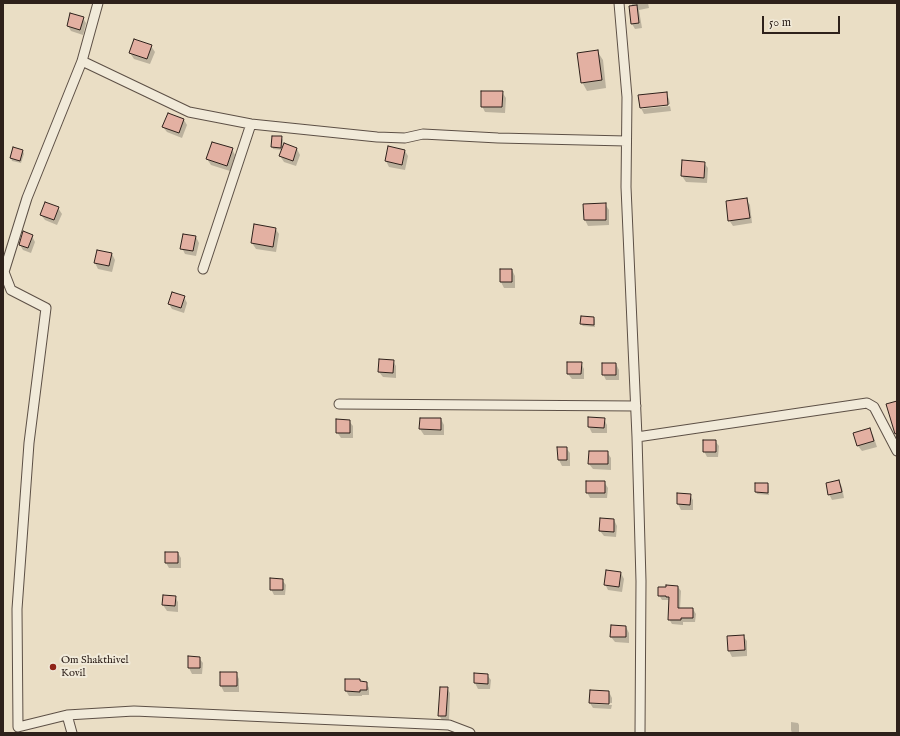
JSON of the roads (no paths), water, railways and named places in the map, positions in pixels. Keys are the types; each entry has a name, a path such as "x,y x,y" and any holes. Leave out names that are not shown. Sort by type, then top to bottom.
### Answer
{"street":[{"path":"98,3 82,61 27,198 4,272 11,290 46,308 29,443 18,601 18,727 67,715 134,711 442,724 450,725 470,733"},
{"path":"620,3 627,97 626,187 636,406 641,582 640,733"},
{"path":"82,61 189,112 251,124 405,138 423,134 498,138 626,141"},
{"path":"203,268 251,124"},
{"path":"637,437 867,403 874,407 897,451"},
{"path":"339,404 636,406"},
{"path":"67,715 72,733"}],"place":[{"name":"Om Shakthivel Kovil","path":"53,667"}]}
